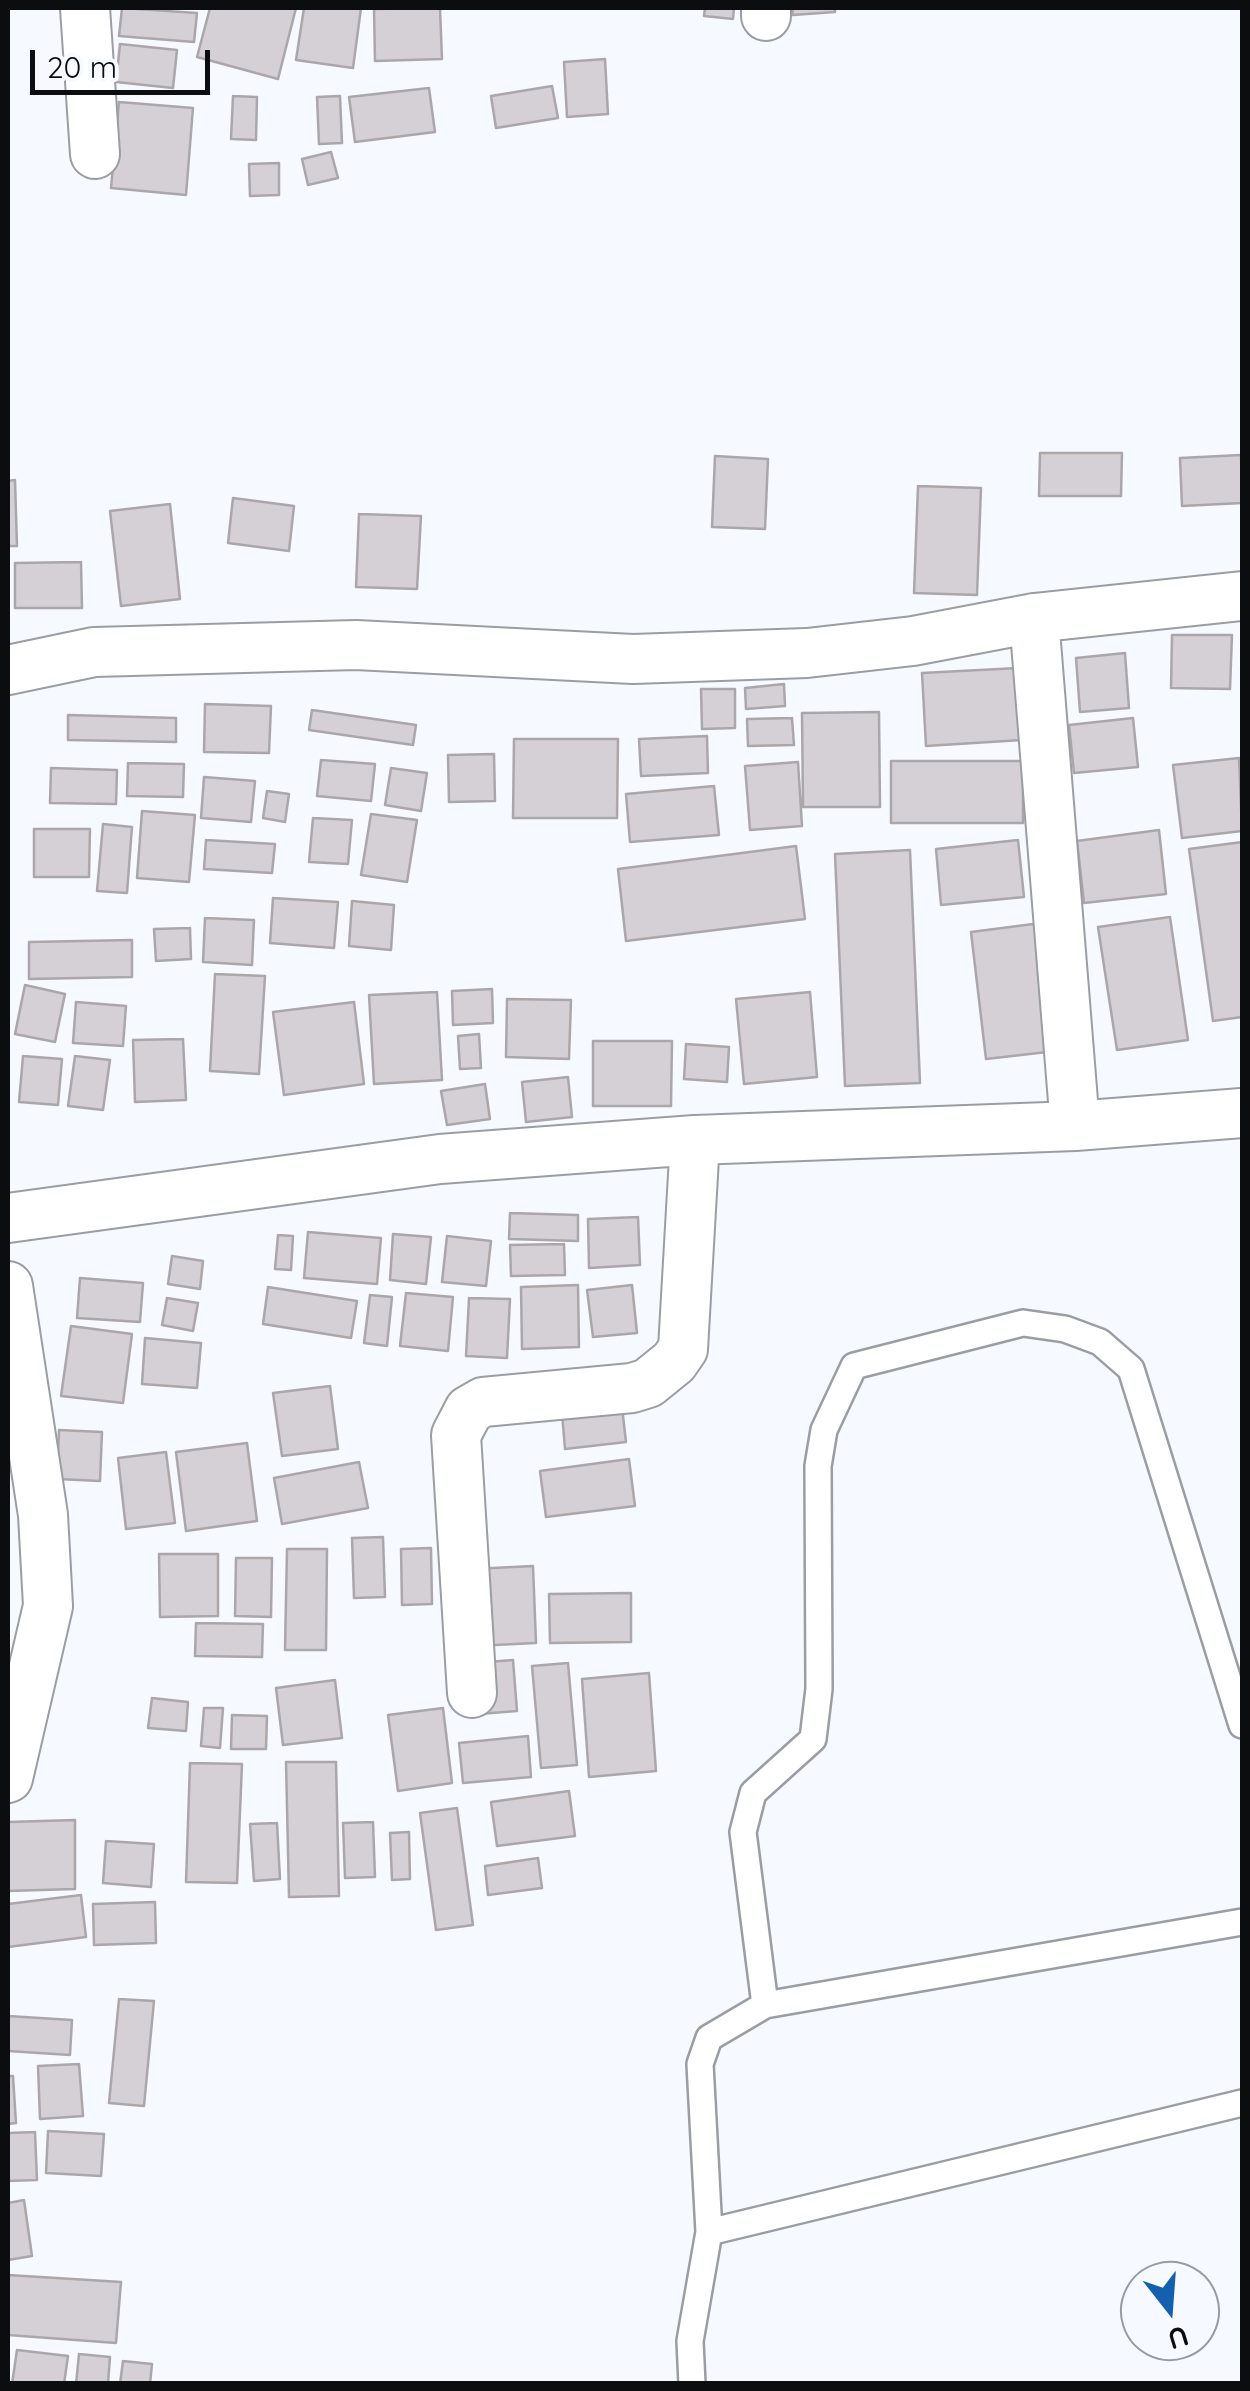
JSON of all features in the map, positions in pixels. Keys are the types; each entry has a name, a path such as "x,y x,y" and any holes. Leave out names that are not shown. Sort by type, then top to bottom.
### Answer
{"street":[{"path":"85,8 95,154"},
{"path":"8,670 94,652 356,645 634,659 806,653 913,642 1034,618 1242,596"},
{"path":"1034,618 1075,1126"},
{"path":"8,1218 440,1159 694,1140 1075,1126 1242,1113"},
{"path":"472,1693 456,1435 469,1410 484,1402 632,1388 648,1383 674,1362 683,1348 694,1140"},
{"path":"8,1286 43,1515 48,1606 8,1778"}],"lane":[{"path":"765,2005 743,1832 753,1793 813,1739 818,1689 818,1466 824,1430 854,1366 1023,1323 1065,1329 1100,1342 1131,1368 1242,1726"},
{"path":"692,2384 690,2341 709,2232 700,2064 709,2038 765,2005 1242,1922"},
{"path":"709,2232 1242,2104"}],"building":[{"path":"122,8 197,13 194,42 119,36"},
{"path":"210,8 296,8 278,79 197,57"},
{"path":"304,8 361,8 353,68 296,60"},
{"path":"440,8 442,59 375,61 374,9"},
{"path":"705,8 734,8 733,19 704,16"},
{"path":"792,8 835,8 835,12 793,15"},
{"path":"120,44 177,50 173,88 116,82"},
{"path":"605,59 608,114 567,117 564,62"},
{"path":"552,86 558,118 496,128 491,96"},
{"path":"429,88 435,132 355,142 349,97"},
{"path":"233,96 257,97 256,140 231,139"},
{"path":"340,96 342,143 319,144 317,97"},
{"path":"119,102 193,108 186,195 111,188"},
{"path":"331,152 338,178 308,185 302,159"},
{"path":"279,163 279,195 250,196 249,164"},
{"path":"1040,453 1122,453 1121,496 1039,496"},
{"path":"1241,455 1242,503 1182,506 1180,458"},
{"path":"715,456 768,459 765,529 712,527"},
{"path":"15,480 17,546 8,546 8,481"},
{"path":"918,486 981,488 977,595 914,593"},
{"path":"233,498 294,506 289,551 228,543"},
{"path":"170,504 180,599 121,606 110,511"},
{"path":"359,514 421,516 417,589 356,587"},
{"path":"81,562 82,608 15,608 15,563"},
{"path":"1172,635 1232,635 1230,689 1171,688"},
{"path":"1125,653 1129,708 1080,712 1076,658"},
{"path":"1018,668 1022,740 926,746 922,673"},
{"path":"784,684 785,706 746,709 745,688"},
{"path":"701,689 735,689 735,728 702,729"},
{"path":"205,704 271,706 269,753 204,752"},
{"path":"312,710 416,725 413,745 309,730"},
{"path":"879,712 880,807 803,807 802,713"},
{"path":"68,715 176,718 176,742 68,740"},
{"path":"792,718 794,745 748,746 747,719"},
{"path":"1133,718 1138,767 1074,773 1069,725"},
{"path":"707,736 708,773 641,776 639,739"},
{"path":"514,739 618,739 617,818 513,818"},
{"path":"494,754 495,801 449,802 448,755"},
{"path":"1239,758 1242,831 1182,838 1173,765"},
{"path":"321,760 375,764 371,801 317,796"},
{"path":"891,761 1023,761 1023,823 891,823"},
{"path":"798,762 802,826 750,830 745,766"},
{"path":"128,763 184,764 183,797 127,796"},
{"path":"51,768 117,770 116,804 50,803"},
{"path":"391,768 427,773 421,811 385,805"},
{"path":"204,777 255,781 251,822 201,818"},
{"path":"714,786 719,835 630,842 626,794"},
{"path":"267,791 289,794 285,822 263,818"},
{"path":"142,811 195,815 189,882 137,878"},
{"path":"371,814 417,820 407,882 361,875"},
{"path":"313,818 352,820 348,864 309,862"},
{"path":"103,824 132,827 127,893 97,891"},
{"path":"34,829 90,829 89,877 34,877"},
{"path":"1159,830 1166,894 1084,903 1077,841"},
{"path":"206,840 275,844 272,873 204,869"},
{"path":"1018,840 1024,897 941,905 936,849"},
{"path":"1242,842 1242,1017 1213,1021 1189,849"},
{"path":"796,846 805,919 626,941 618,869"},
{"path":"910,850 920,1083 845,1086 835,854"},
{"path":"273,898 338,902 334,948 270,943"},
{"path":"352,901 394,905 391,950 349,946"},
{"path":"1170,917 1188,1040 1117,1050 1098,927"},
{"path":"205,918 254,920 252,965 203,962"},
{"path":"1041,923 1056,1051 986,1059 971,932"},
{"path":"190,928 191,959 156,961 154,929"},
{"path":"132,940 132,977 29,979 29,942"},
{"path":"215,974 265,976 259,1074 210,1071"},
{"path":"25,985 65,994 55,1042 15,1034"},
{"path":"492,989 493,1023 453,1025 452,991"},
{"path":"437,992 442,1080 374,1084 369,995"},
{"path":"810,992 817,1077 744,1084 736,999"},
{"path":"507,999 571,1000 569,1059 506,1057"},
{"path":"76,1002 126,1006 123,1046 73,1043"},
{"path":"354,1002 364,1084 284,1095 273,1012"},
{"path":"479,1034 481,1068 460,1069 458,1036"},
{"path":"183,1039 186,1100 135,1102 133,1040"},
{"path":"593,1041 672,1041 671,1106 593,1106"},
{"path":"686,1044 729,1047 727,1082 684,1079"},
{"path":"23,1056 62,1059 58,1105 19,1102"},
{"path":"75,1056 110,1060 103,1110 68,1106"},
{"path":"568,1077 572,1117 526,1122 522,1082"},
{"path":"485,1084 490,1119 447,1125 441,1091"},
{"path":"510,1213 578,1215 578,1241 509,1239"},
{"path":"638,1217 640,1265 589,1268 588,1219"},
{"path":"308,1232 381,1238 377,1284 304,1278"},
{"path":"393,1234 431,1237 426,1284 390,1280"},
{"path":"278,1235 293,1236 291,1270 275,1269"},
{"path":"447,1236 491,1241 486,1286 442,1282"},
{"path":"564,1244 565,1275 511,1276 510,1245"},
{"path":"172,1256 203,1261 200,1289 168,1284"},
{"path":"80,1278 143,1283 140,1322 77,1318"},
{"path":"578,1285 579,1347 522,1349 521,1287"},
{"path":"632,1285 637,1333 593,1337 587,1290"},
{"path":"268,1287 357,1301 351,1338 263,1324"},
{"path":"406,1293 453,1297 448,1351 400,1346"},
{"path":"370,1295 392,1297 387,1346 364,1343"},
{"path":"167,1298 198,1303 193,1331 162,1325"},
{"path":"469,1298 510,1299 507,1358 466,1356"},
{"path":"71,1326 132,1334 123,1403 61,1396"},
{"path":"145,1338 201,1343 197,1388 142,1384"},
{"path":"330,1386 338,1449 282,1456 273,1393"},
{"path":"622,1407 626,1442 565,1449 562,1413"},
{"path":"59,1430 102,1432 100,1481 57,1479"},
{"path":"247,1443 257,1521 186,1531 176,1452"},
{"path":"166,1452 175,1523 126,1529 118,1458"},
{"path":"629,1459 635,1506 546,1517 540,1471"},
{"path":"359,1462 368,1508 282,1524 274,1478"},
{"path":"383,1537 385,1597 354,1598 352,1538"},
{"path":"431,1548 432,1604 402,1605 401,1549"},
{"path":"287,1549 327,1549 326,1650 285,1650"},
{"path":"159,1554 218,1554 218,1616 160,1617"},
{"path":"236,1558 272,1558 271,1617 235,1616"},
{"path":"533,1566 536,1643 475,1646 472,1569"},
{"path":"631,1593 631,1642 550,1643 549,1594"},
{"path":"196,1623 263,1624 262,1657 195,1656"},
{"path":"513,1660 517,1711 479,1714 475,1663"},
{"path":"568,1663 577,1765 541,1768 532,1666"},
{"path":"649,1673 656,1771 589,1777 582,1679"},
{"path":"335,1680 342,1738 283,1745 276,1688"},
{"path":"152,1698 188,1702 186,1731 148,1728"},
{"path":"204,1708 223,1708 220,1748 201,1746"},
{"path":"443,1708 452,1783 398,1791 388,1715"},
{"path":"232,1715 267,1716 266,1749 231,1749"},
{"path":"528,1736 531,1777 463,1783 459,1743"},
{"path":"286,1762 336,1762 339,1896 289,1897"},
{"path":"190,1763 242,1764 237,1883 186,1882"},
{"path":"569,1791 575,1836 497,1846 491,1802"},
{"path":"457,1808 473,1925 436,1930 420,1813"},
{"path":"75,1820 75,1889 8,1891 8,1822"},
{"path":"373,1822 375,1877 345,1878 343,1823"},
{"path":"277,1823 280,1879 254,1881 250,1824"},
{"path":"409,1832 410,1879 392,1880 390,1833"},
{"path":"106,1841 154,1844 151,1887 103,1883"},
{"path":"538,1858 542,1888 488,1895 485,1866"},
{"path":"81,1895 86,1937 8,1947 8,1904"},
{"path":"155,1902 156,1943 94,1945 93,1904"},
{"path":"119,1999 154,2001 144,2106 109,2103"},
{"path":"8,2016 72,2020 70,2055 8,2051"},
{"path":"79,2064 83,2116 40,2119 38,2066"},
{"path":"8,2076 13,2076 16,2123 8,2124"},
{"path":"48,2131 104,2134 101,2176 46,2173"},
{"path":"35,2132 37,2180 8,2181 8,2133"},
{"path":"24,2200 32,2256 8,2260 8,2203"},
{"path":"8,2275 121,2282 116,2343 8,2335"},
{"path":"17,2350 68,2356 64,2384 12,2384"},
{"path":"79,2354 110,2357 108,2384 76,2384"},
{"path":"123,2361 152,2364 150,2384 120,2384"}]}
